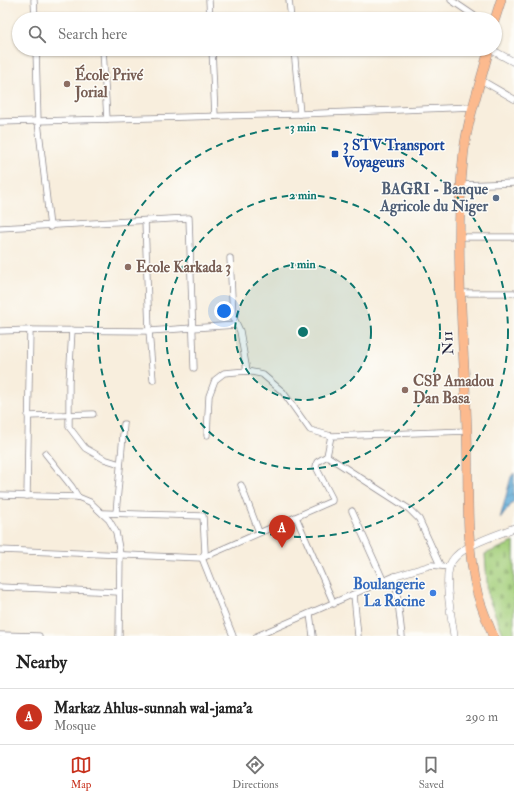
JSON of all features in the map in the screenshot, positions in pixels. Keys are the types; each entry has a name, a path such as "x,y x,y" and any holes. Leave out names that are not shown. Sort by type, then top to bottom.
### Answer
{"main road":[{"path":"497,12 501,0"},
{"name":"N11","path":"488,56 473,106 466,135 462,162 460,293 467,431 470,547 476,588 481,606 493,636"}],"street":[{"path":"34,0 35,12"},
{"path":"209,0 210,12"},
{"path":"289,0 290,12"},
{"path":"451,0 469,12"},
{"path":"36,56 38,122 50,227"},
{"path":"104,56 107,119"},
{"path":"212,56 215,116"},
{"path":"295,56 300,114"},
{"path":"502,56 514,62"},
{"path":"481,80 514,99"},
{"path":"0,122 300,114 473,106"},
{"path":"462,185 514,183"},
{"path":"0,228 50,227 189,218 194,368"},
{"path":"145,221 149,331 153,380"},
{"path":"460,237 514,237"},
{"path":"230,258 233,316 240,331 247,372"},
{"path":"460,293 514,293"},
{"path":"0,331 149,331 236,325"},
{"path":"27,496 30,330"},
{"path":"72,330 68,414 69,427 85,448 104,459 120,464"},
{"path":"207,435 209,396 215,380 224,373 247,372 262,374 283,392 310,430 331,436 467,431"},
{"path":"28,416 93,414"},
{"path":"116,513 124,424"},
{"path":"0,550 202,558 332,501 316,467 317,462 327,456 331,436"},
{"path":"45,453 72,486 78,497"},
{"path":"327,456 409,509 419,519 440,565"},
{"path":"241,485 259,532"},
{"path":"0,495 78,497 90,502 103,513 116,532 120,554 119,636"},
{"path":"352,511 384,582"},
{"path":"103,513 203,516 204,552 202,558 233,636"},
{"path":"296,517 334,604"},
{"path":"454,636 448,581 449,567 455,557 470,547 514,528"},
{"path":"257,636 270,634 310,614 395,576 432,565 449,567"},
{"path":"395,576 402,636"},
{"path":"0,587 119,592"},
{"path":"354,595 358,636"},
{"path":"310,614 313,636"},
{"path":"0,635 39,636"}],"green space":[{"path":"514,542 514,635 504,636 488,597 485,554"}],"water":[{"path":"514,473 514,501 500,519 511,477"}],"place":[{"name":"École Privé Jorial","path":"67,84"},
{"name":"3 STV Transport Voyageurs","path":"335,154"},
{"name":"BAGRI - Banque Agricole du Niger","path":"496,198"},
{"name":"Ecole Karkada 3","path":"128,267"},
{"name":"CSP Amadou Dan Basa","path":"405,390"},
{"name":"Markaz Ahlus-sunnah wal-jama'a","path":"282,548"},
{"name":"Boulangerie La Racine","path":"433,593"}]}
